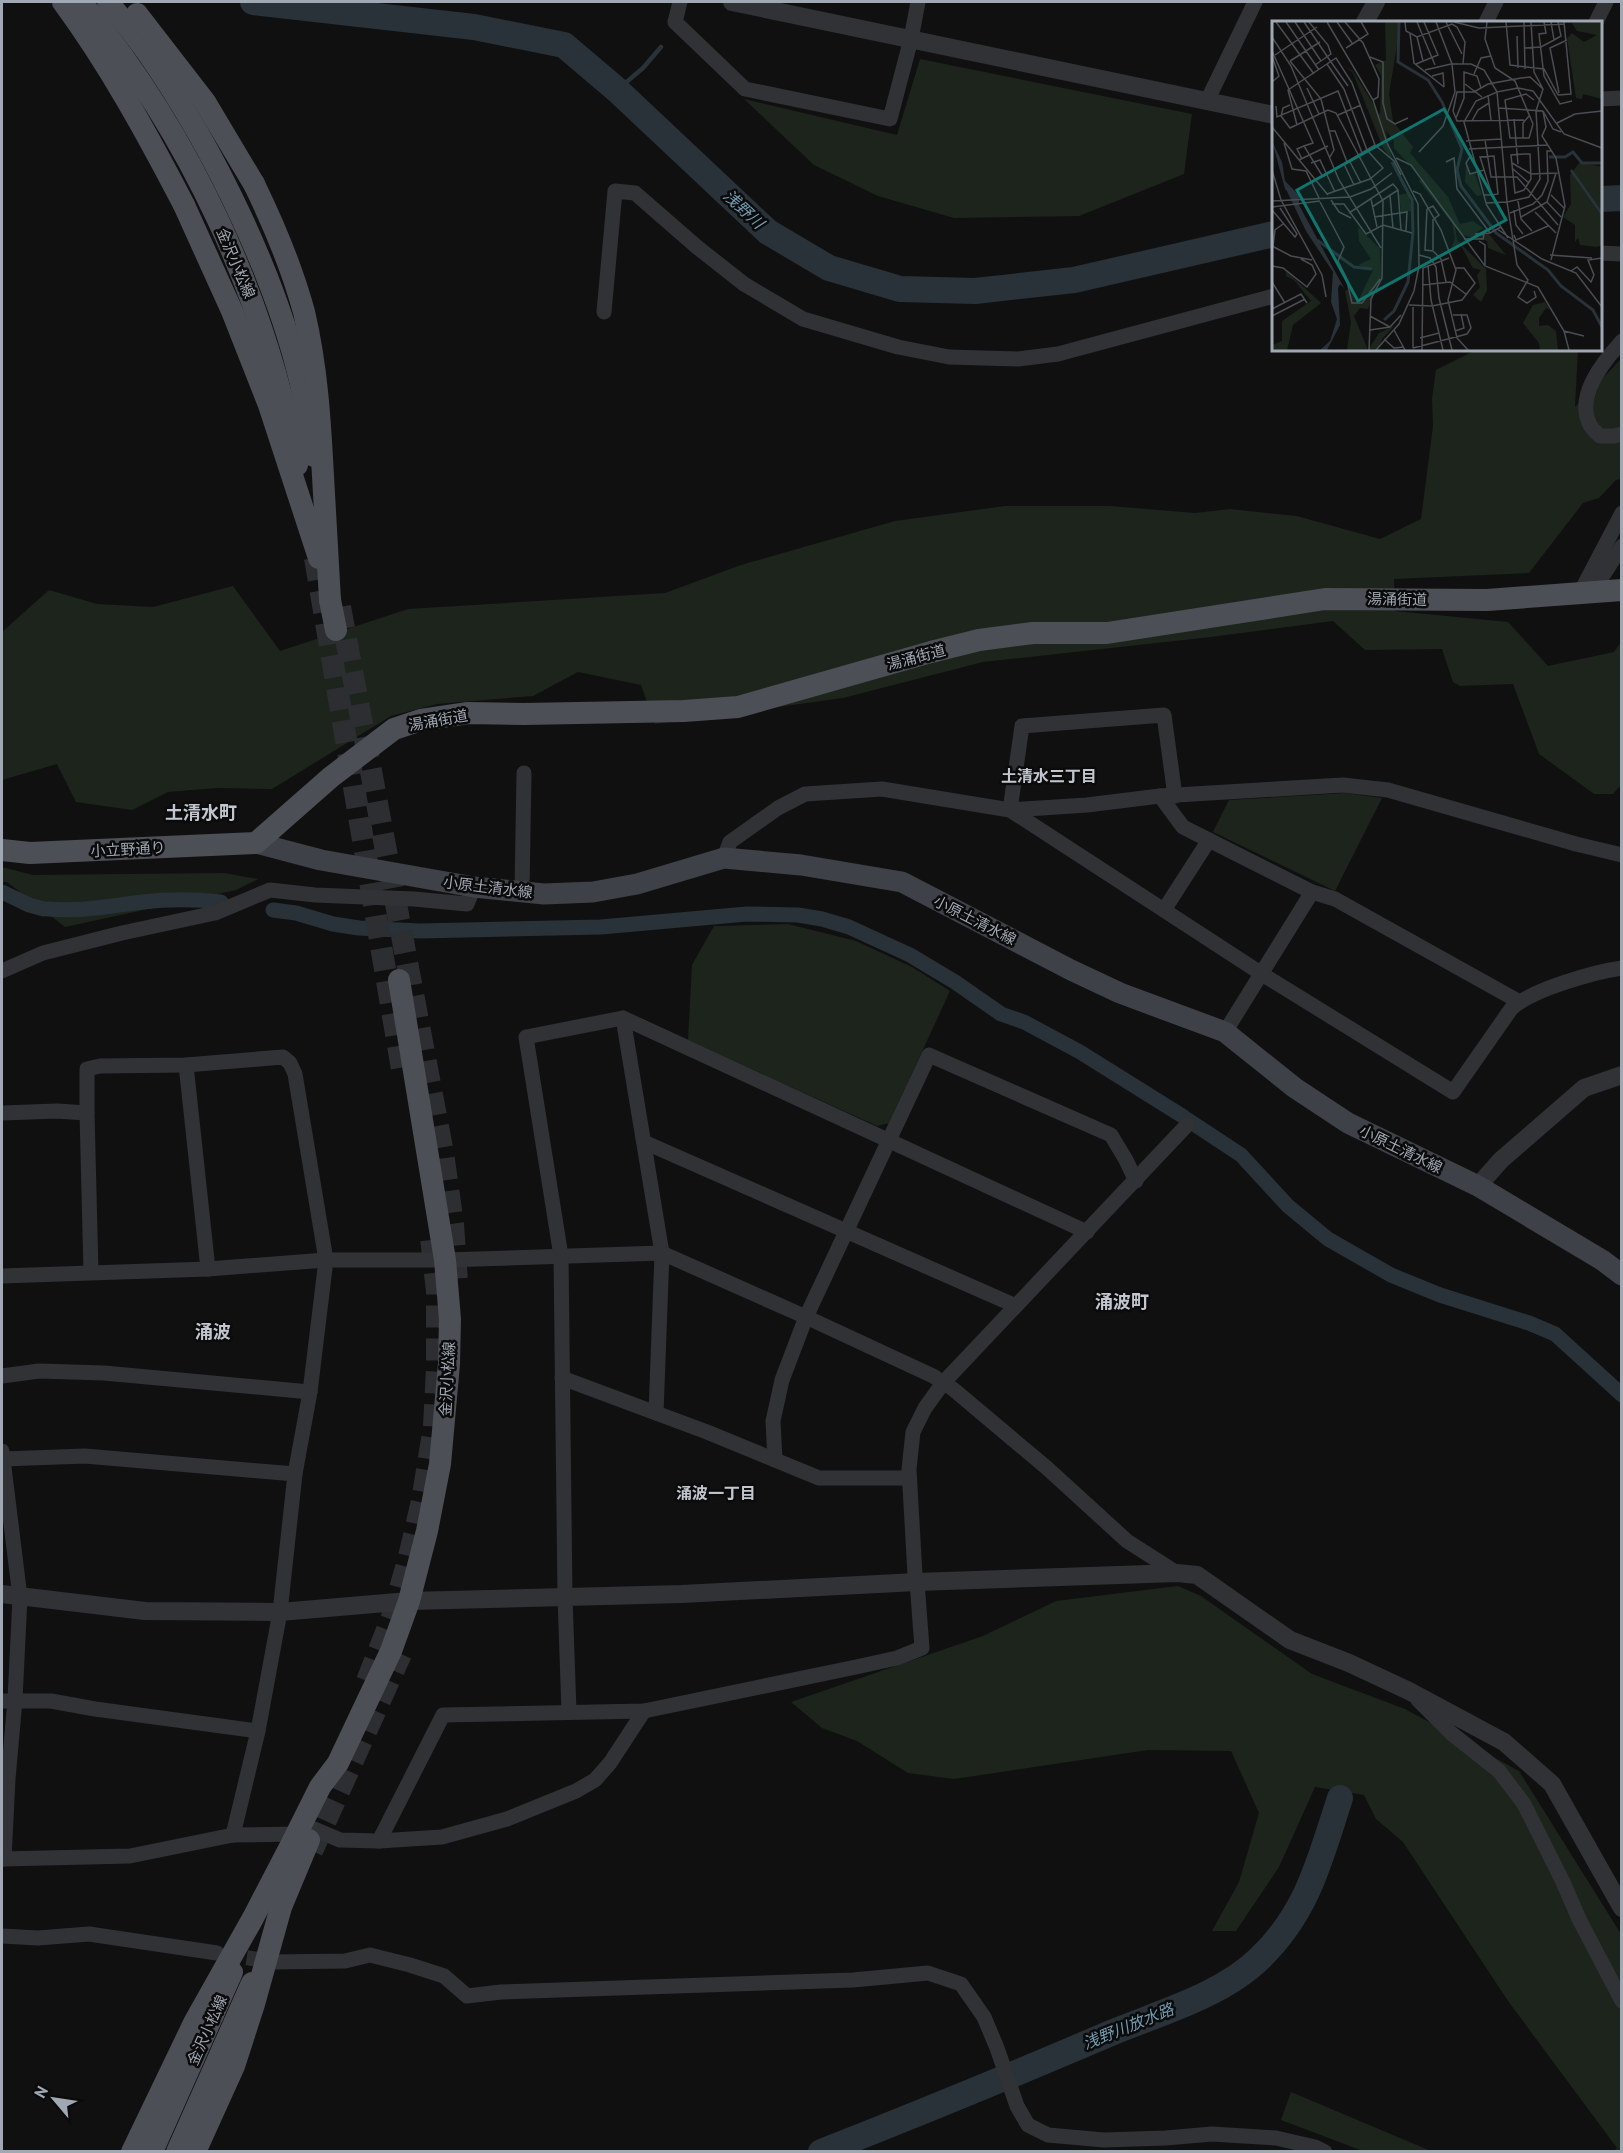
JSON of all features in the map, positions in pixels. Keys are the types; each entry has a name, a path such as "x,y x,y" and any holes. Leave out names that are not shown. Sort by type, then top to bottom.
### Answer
{"main road":[{"path":"63,2 108,51 129,100 184,205 232,311 269,405 311,532 336,630"},
{"name":"金沢小松線","path":"81,2 108,51 152,99 178,143 232,252 253,302 284,403 323,556 303,397 279,310 257,254 219,174 186,114 146,51 108,2"},
{"path":"126,2 205,102 254,184 272,220 294,279 304,312 315,368 330,600"},
{"name":"湯涌街道","path":"256,843 331,777 394,729 421,720 468,713 661,711 738,707 979,640 1033,633 1107,633 1324,599 1487,600 1622,590"},
{"name":"小立野通り","path":"2,850 30,853 256,843"},
{"name":"小原土清水線","path":"256,843 321,860 474,887 544,894 592,892 637,884 724,858 801,865 902,882 1071,970 1110,988 1225,1032 1295,1088 1348,1123 1478,1186 1602,1260 1622,1275"},
{"name":"金沢小松線","path":"303,1836 333,1793 338,1763 391,1651 409,1601 427,1532 440,1464 446,1412 450,1319 445,1260 399,980"},
{"path":"132,2151 194,2023 253,1918 303,1836"},
{"path":"195,2151 234,2066 303,1836"},
{"name":"金沢小松線","path":"152,2151 170,2110 272,1912 195,2113 177,2151"}],"street":[{"path":"681,2 675,22 745,89 890,119 911,39 918,2"},
{"path":"732,2 1272,115"},
{"path":"1207,101 1251,2"},
{"path":"1366,21 1376,2"},
{"path":"1486,21 1496,2"},
{"path":"1596,21 1606,2"},
{"path":"1602,99 1622,98"},
{"path":"604,312 615,190 635,193 697,248 744,284 803,319 898,347 949,357 1018,359 1058,354 1272,297"},
{"path":"1602,253 1622,254"},
{"path":"1622,341 1605,359 1592,382 1586,406 1590,426 1600,436 1622,434"},
{"path":"1586,592 1622,513"},
{"path":"1586,592 1622,546"},
{"path":"1010,810 1023,726 1164,715 1176,796"},
{"path":"522,891 524,773"},
{"path":"724,858 730,842 778,808 805,794 882,789 1010,810 1087,805 1160,796 1343,785 1388,790 1622,855"},
{"path":"1160,796 1183,827 1312,892 1335,899 1518,1001"},
{"path":"1010,810 1262,974 1453,1092 1518,1001 1588,975 1622,968"},
{"path":"1164,910 1209,840"},
{"path":"2,970 43,953 215,913 270,890 466,904 474,887"},
{"path":"1225,1032 1312,892"},
{"path":"623,1018 662,1253 656,1413"},
{"path":"569,1712 561,1256 526,1037 623,1018 1087,1232"},
{"path":"775,1460 773,1421 782,1380 806,1317 929,1055 1111,1135 1136,1181"},
{"path":"92,1272 87,1069 100,1066 186,1065 283,1057 290,1063 295,1074 326,1260 310,1392 296,1474 280,1612 258,1731 233,1835"},
{"path":"186,1065 208,1269"},
{"path":"1478,1186 1500,1160 1584,1088 1622,1075"},
{"path":"2,1113 57,1111 87,1113"},
{"path":"379,1842 443,1715 644,1711 897,1658 922,1648 909,1478 913,1432 925,1408 943,1383 1187,1125"},
{"path":"644,1142 1016,1306"},
{"path":"2,1276 208,1269 326,1260 445,1260 662,1253 933,1376 1047,1468 1127,1541 1177,1573"},
{"path":"2,1376 39,1371 104,1373 310,1392"},
{"path":"562,1378 819,1478 909,1478"},
{"path":"296,1474 85,1456 2,1455 20,1597 8,1701 3,1859 130,1856 233,1835 303,1836 379,1842 442,1837 507,1819 576,1791 595,1780 610,1763 644,1711"},
{"path":"2,1594 146,1611 280,1612 409,1601 682,1594 917,1582 1177,1573 1197,1575 1290,1640 1409,1690 1504,1742 1552,1784 1622,1908"},
{"path":"1409,1690 1451,1733 1499,1771 1524,1804 1579,1919 1622,2001"},
{"path":"8,1701 51,1701 258,1731"},
{"path":"2,1936 38,1938 89,1934 217,1953"},
{"path":"274,1962 345,1961 370,1955 444,1976 467,1996 501,1992 853,1980 928,1973 961,1984 984,2017 1017,2106 1028,2125 1048,2135 1104,2140 1212,2134 1276,2138 1325,2151"}],"shaded area":[{"path":"920,59 1192,114 1184,174 1079,216 954,218 878,196 814,165 744,99 897,135"},
{"path":"1474,351 1578,351 1575,407 1621,359 1621,479 1616,480 1599,498 1583,503 1529,573 1394,579 1395,611 1508,622 1548,666 1614,652 1621,642 1621,785 1613,794 1594,794 1539,754 1513,684 1460,686 1453,682 1442,649 1365,650 1333,621 983,662 843,698 655,724 641,685 578,672 533,696 437,704 391,716 272,789 217,788 168,792 132,810 76,802 57,764 2,780 2,632 49,590 97,604 153,607 233,586 280,651 408,609 665,593 741,565 895,521 1005,506 1110,506 1195,513 1230,509 1297,516 1380,539 1421,519 1433,426 1432,398 1436,370"},
{"path":"1346,793 1382,798 1335,891 1213,832 1229,800"},
{"path":"2,867 33,875 224,873 258,879 236,890 65,927 7,882 2,882"},
{"path":"788,924 856,941 912,967 950,991 889,1123 877,1126 688,1040 692,965 714,926"},
{"path":"1178,1586 1201,1596 1312,1674 1405,1709 1519,1771 1621,1934 1621,2151 1614,2151 1617,2148 1508,2001 1403,1842 1376,1819 1364,1795 1315,1787 1279,1867 1236,1931 1212,1931 1239,1882 1259,1813 1231,1751 1148,1750 954,1779 908,1773 857,1741 822,1728 791,1702 983,1636 1056,1601"},
{"path":"1291,2092 1431,2151 1363,2151 1281,2120"}],"waterway":[{"name":"浅野川","path":"253,2 474,27 564,45 617,90 768,232 829,268 900,289 975,291 1074,280 1272,234"},
{"path":"617,90 643,68 661,47"},
{"name":"浅野川","path":"1602,199 1622,198"},
{"path":"2,892 29,905 44,909"},
{"path":"48,909 83,909 172,900 221,902"},
{"path":"273,910 359,928 420,931 601,927 747,914 798,915 822,919 849,927 910,955 955,982 1001,1014 1024,1022 1080,1052 1184,1117"},
{"path":"1188,1120 1241,1155 1288,1206 1328,1239 1391,1275 1440,1295 1529,1323 1555,1334 1622,1395"},
{"name":"浅野川放水路","path":"821,2152 1190,2002 1228,1983 1260,1958 1290,1922 1319,1863 1340,1798"}],"tunnel":[{"path":"315,558 402,1069"},
{"path":"340,607 443,1153 453,1224 457,1281"},
{"path":"367,1681 392,1617 409,1557 422,1501 434,1427 437,1291 431,1238"},
{"path":"312,1851 401,1654"},
{"path":"224,1954 274,1962"}],"district":[{"name":"土清水三丁目","path":"1049,776"},
{"name":"土清水町","path":"201,812"},
{"name":"涌波町","path":"1122,1301"},
{"name":"涌波","path":"213,1331"},
{"name":"涌波一丁目","path":"716,1493"}]}
